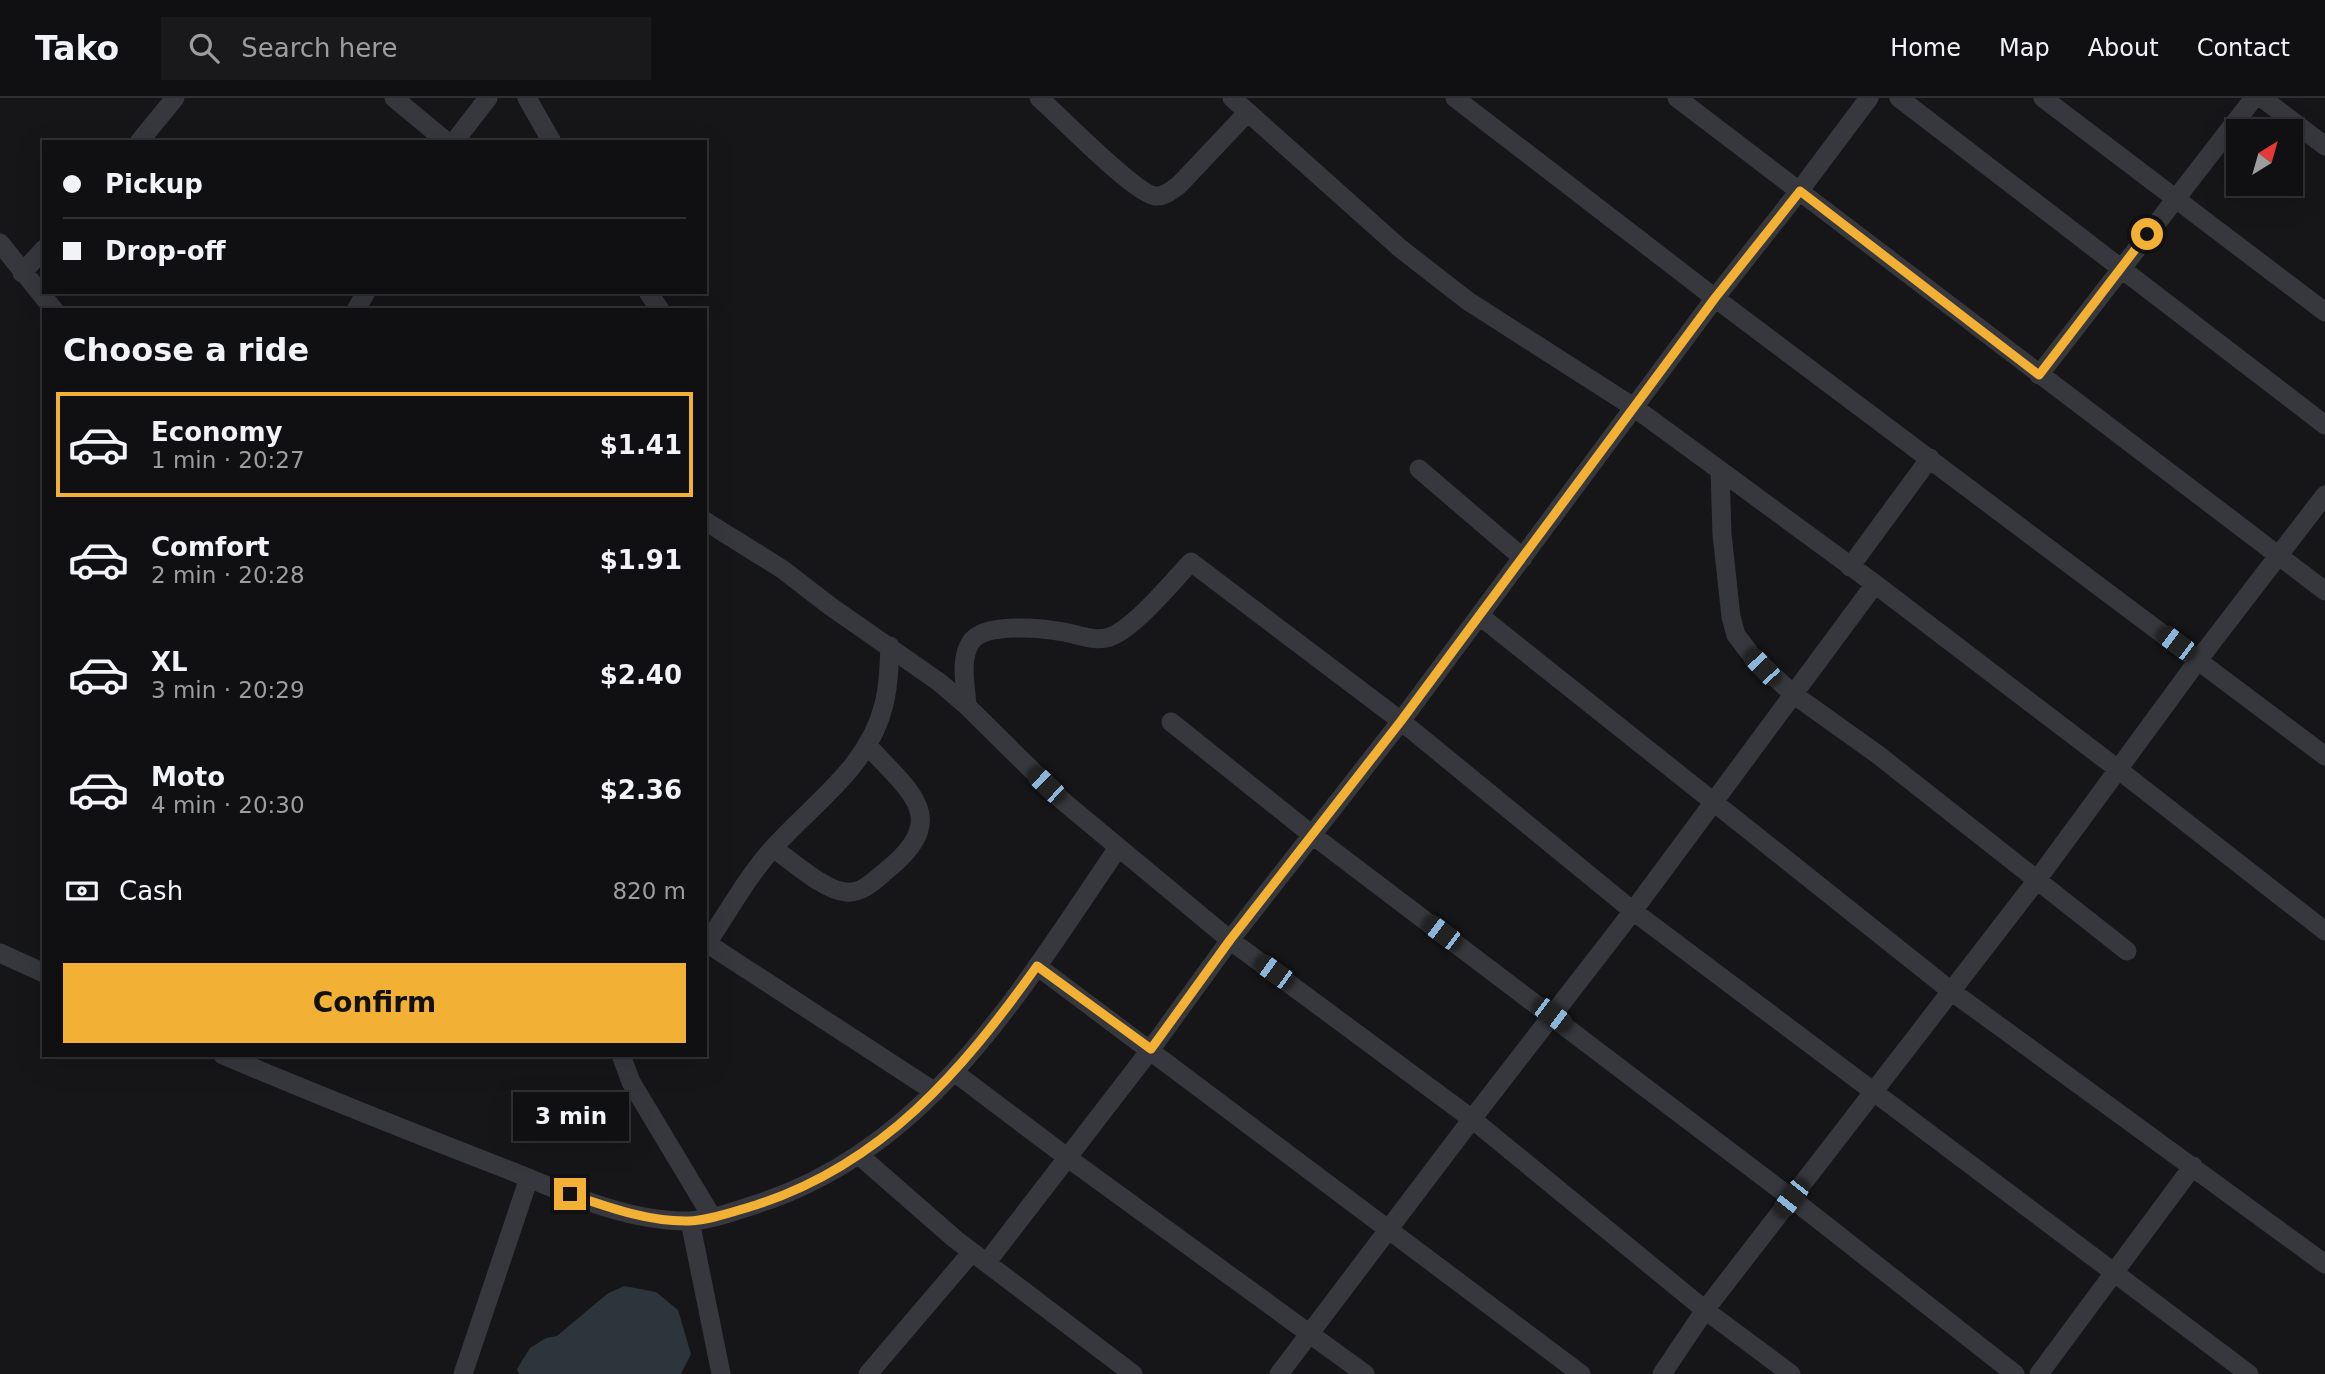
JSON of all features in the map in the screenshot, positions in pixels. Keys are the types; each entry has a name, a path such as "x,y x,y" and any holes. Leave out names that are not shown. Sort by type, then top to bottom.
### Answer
{"street":[{"path":"141,140 175,98"},
{"path":"394,98 445,140"},
{"path":"456,140 488,98"},
{"path":"527,98 551,140"},
{"path":"1232,98 1401,249 1468,301 1635,408 1875,584 2325,931"},
{"path":"1455,98 1715,298 2325,756"},
{"path":"1676,98 2325,591"},
{"path":"868,1374 1068,1158 1230,940 1480,616 1715,298 1869,98"},
{"path":"1899,98 2325,425"},
{"path":"2043,98 2325,312"},
{"path":"2039,375 2254,98"},
{"path":"2262,98 2325,146"},
{"path":"1042,99 1127,178 1154,196 1167,194 1174,189 1248,112"},
{"path":"0,243 52,308"},
{"path":"22,273 42,250"},
{"path":"1850,567 1930,458"},
{"path":"1419,469 1523,558"},
{"path":"1720,471 1726,580 1736,635 1762,667 1793,694 1877,754 2127,951"},
{"path":"1662,1374 1706,1310 2037,880 2199,659 2325,495"},
{"path":"707,522 782,569 830,606 940,682 1063,802 1230,940 1472,1119 1706,1310 1791,1374"},
{"path":"967,706 966,657 971,641 977,636 995,629 1024,628 1103,639 1112,636 1139,615 1191,562 1401,721 1633,911 2249,1374"},
{"path":"1279,1374 1633,911 1875,584"},
{"path":"1480,616 1951,991 2325,1264"},
{"path":"707,941 773,848 850,770 868,746 885,703 890,646"},
{"path":"1171,722 1311,834 1791,1198 2015,1374"},
{"path":"773,848 816,878 846,892 860,891 895,864 918,833 921,821 919,809 915,798 868,746"},
{"path":"228,1057 380,1121 609,1208 659,1219 690,1221 712,1217 796,1190 860,1156 894,1130 935,1092 985,1036 1118,848"},
{"path":"707,943 935,1092"},
{"path":"0,953 42,973"},
{"path":"1037,966 1581,1374"},
{"path":"622,1057 631,1082 712,1217"},
{"path":"954,1072 1365,1374"},
{"path":"860,1156 928,1217 1133,1374"},
{"path":"2039,1374 2193,1166"},
{"path":"463,1374 529,1178"},
{"path":"690,1221 721,1374"}],"shaded area":[{"path":"624,1286 656,1292 678,1310 691,1354 681,1374 519,1374 517,1369 530,1348 546,1338 557,1336 607,1294"}],"route":[{"path":"570,1194 609,1208 659,1219 690,1221 737,1210 796,1190 860,1156 919,1108 985,1036 1037,966 1151,1049 1230,940 1401,721 1715,298 1800,191 2039,375 2147,234"}]}
